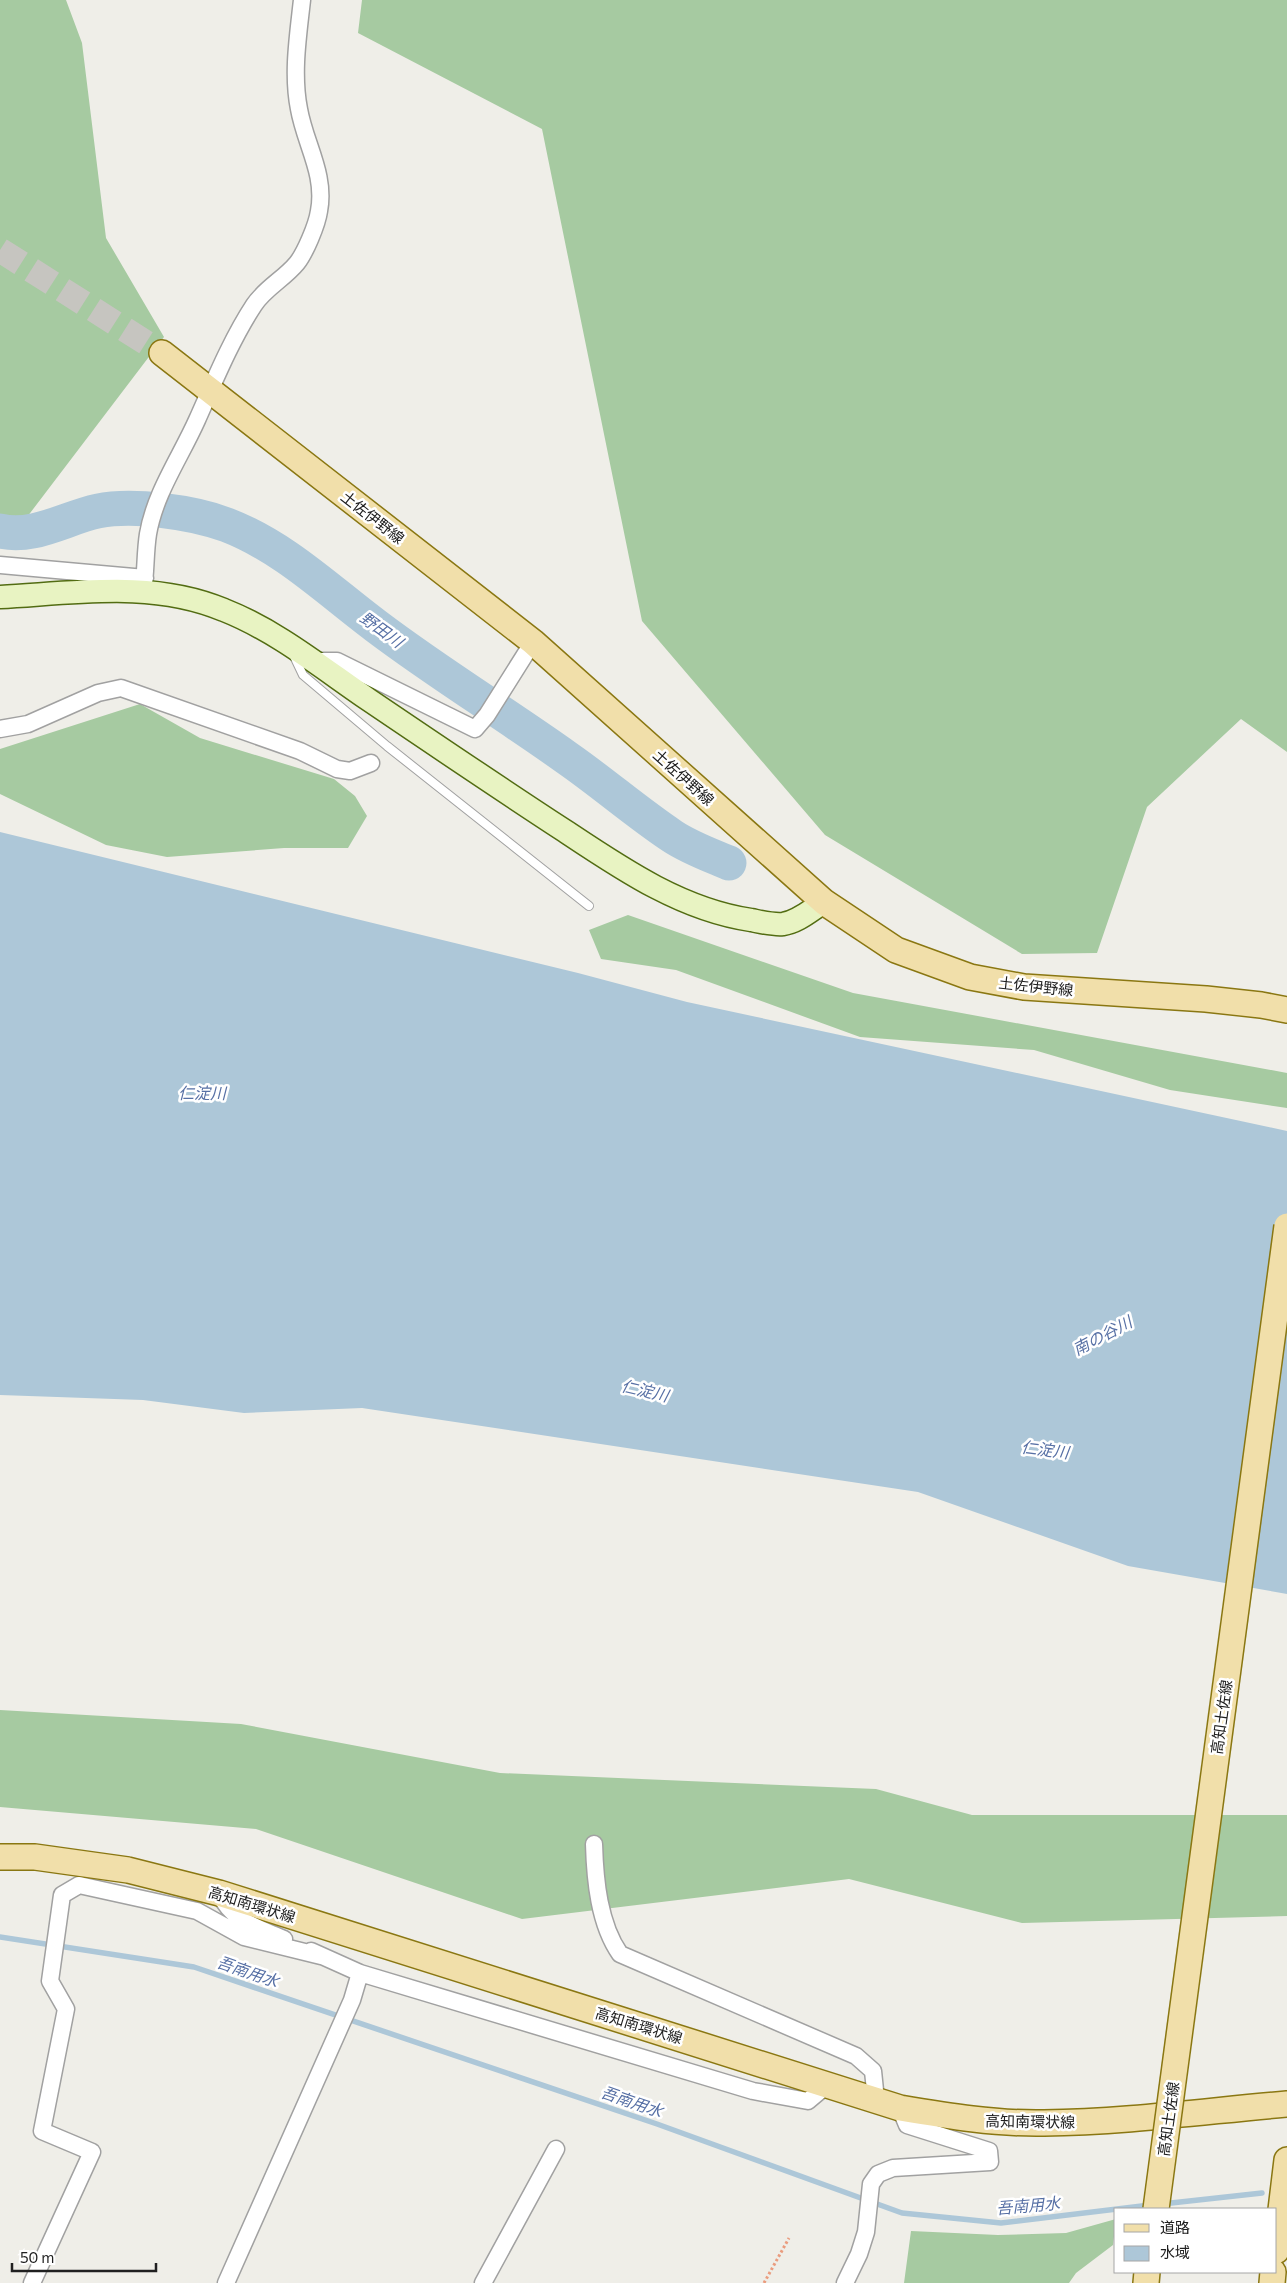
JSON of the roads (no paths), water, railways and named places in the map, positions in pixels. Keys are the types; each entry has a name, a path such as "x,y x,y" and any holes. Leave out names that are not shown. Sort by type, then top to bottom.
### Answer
{"main road":[{"name":"土佐伊野線","path":"162,353 533,642 824,902 896,950 970,978 1024,987 1206,999 1287,1010"},
{"name":"高知土佐線","path":"1156,2208 1287,1226"},
{"name":"高知南環状線","path":"0,1856 35,1858 128,1870 219,1893 900,2108 968,2119 1042,2123 1122,2119 1287,2104"},
{"path":"1277,2243 1287,2160"}],"street":[{"path":"144,584 148,534 160,495 197,419 209,389 254,305 271,286 297,263 320,211 318,167 302,122 296,76 302,0"},
{"path":"0,565 144,584 222,609 264,628 458,761 622,868 696,906 726,917 776,924 797,920 824,902"},
{"path":"0,598 100,591 144,584"},
{"path":"313,661 337,661 470,729 479,727 533,642"},
{"path":"0,729 28,724 98,693 121,688 300,751 336,769 350,771 371,763"},
{"path":"594,1844 595,1879 611,1940 620,1954 856,2056 873,2071 876,2100"},
{"path":"32,2283 92,2152 42,2131 66,2009 50,1981 62,1895 79,1885 197,1911 244,1937 321,1956"},
{"path":"219,1893 227,1909 240,1920 360,1973 753,2091 808,2101 827,2085"},
{"path":"226,2283 352,2000 360,1973"},
{"path":"845,2283 859,2254 866,2232 871,2184 878,2174 893,2168 990,2162 989,2151 907,2126 900,2108"},
{"path":"483,2283 556,2149"}],"lane":[{"path":"287,644 303,674 387,746 589,906"}],"water":[{"path":"0,832 578,973 687,1002 1287,1131 1287,1594 1128,1566 918,1492 362,1408 244,1413 143,1400 0,1395"}],"waterway":[{"name":"野田川","path":"0,531 13,533 37,530 98,511 128,508 163,510 197,516 213,520 248,534 287,557 399,643 594,777 672,836 693,848 729,863"},
{"name":"吾南用水","path":"0,1937 194,1967 657,2124 902,2213 1001,2223 1114,2209"},
{"name":"吾南用水","path":"1162,2204 1262,2193"},
{"name":"吾南用水","path":"1125,2208 1150,2205"}],"tunnel":[{"path":"0,250 162,353"}],"water label":[{"name":"仁淀川","path":"202,1092"},
{"name":"南の谷川","path":"1102,1335"},
{"name":"仁淀川","path":"645,1390"},
{"name":"仁淀川","path":"1045,1449"}]}
